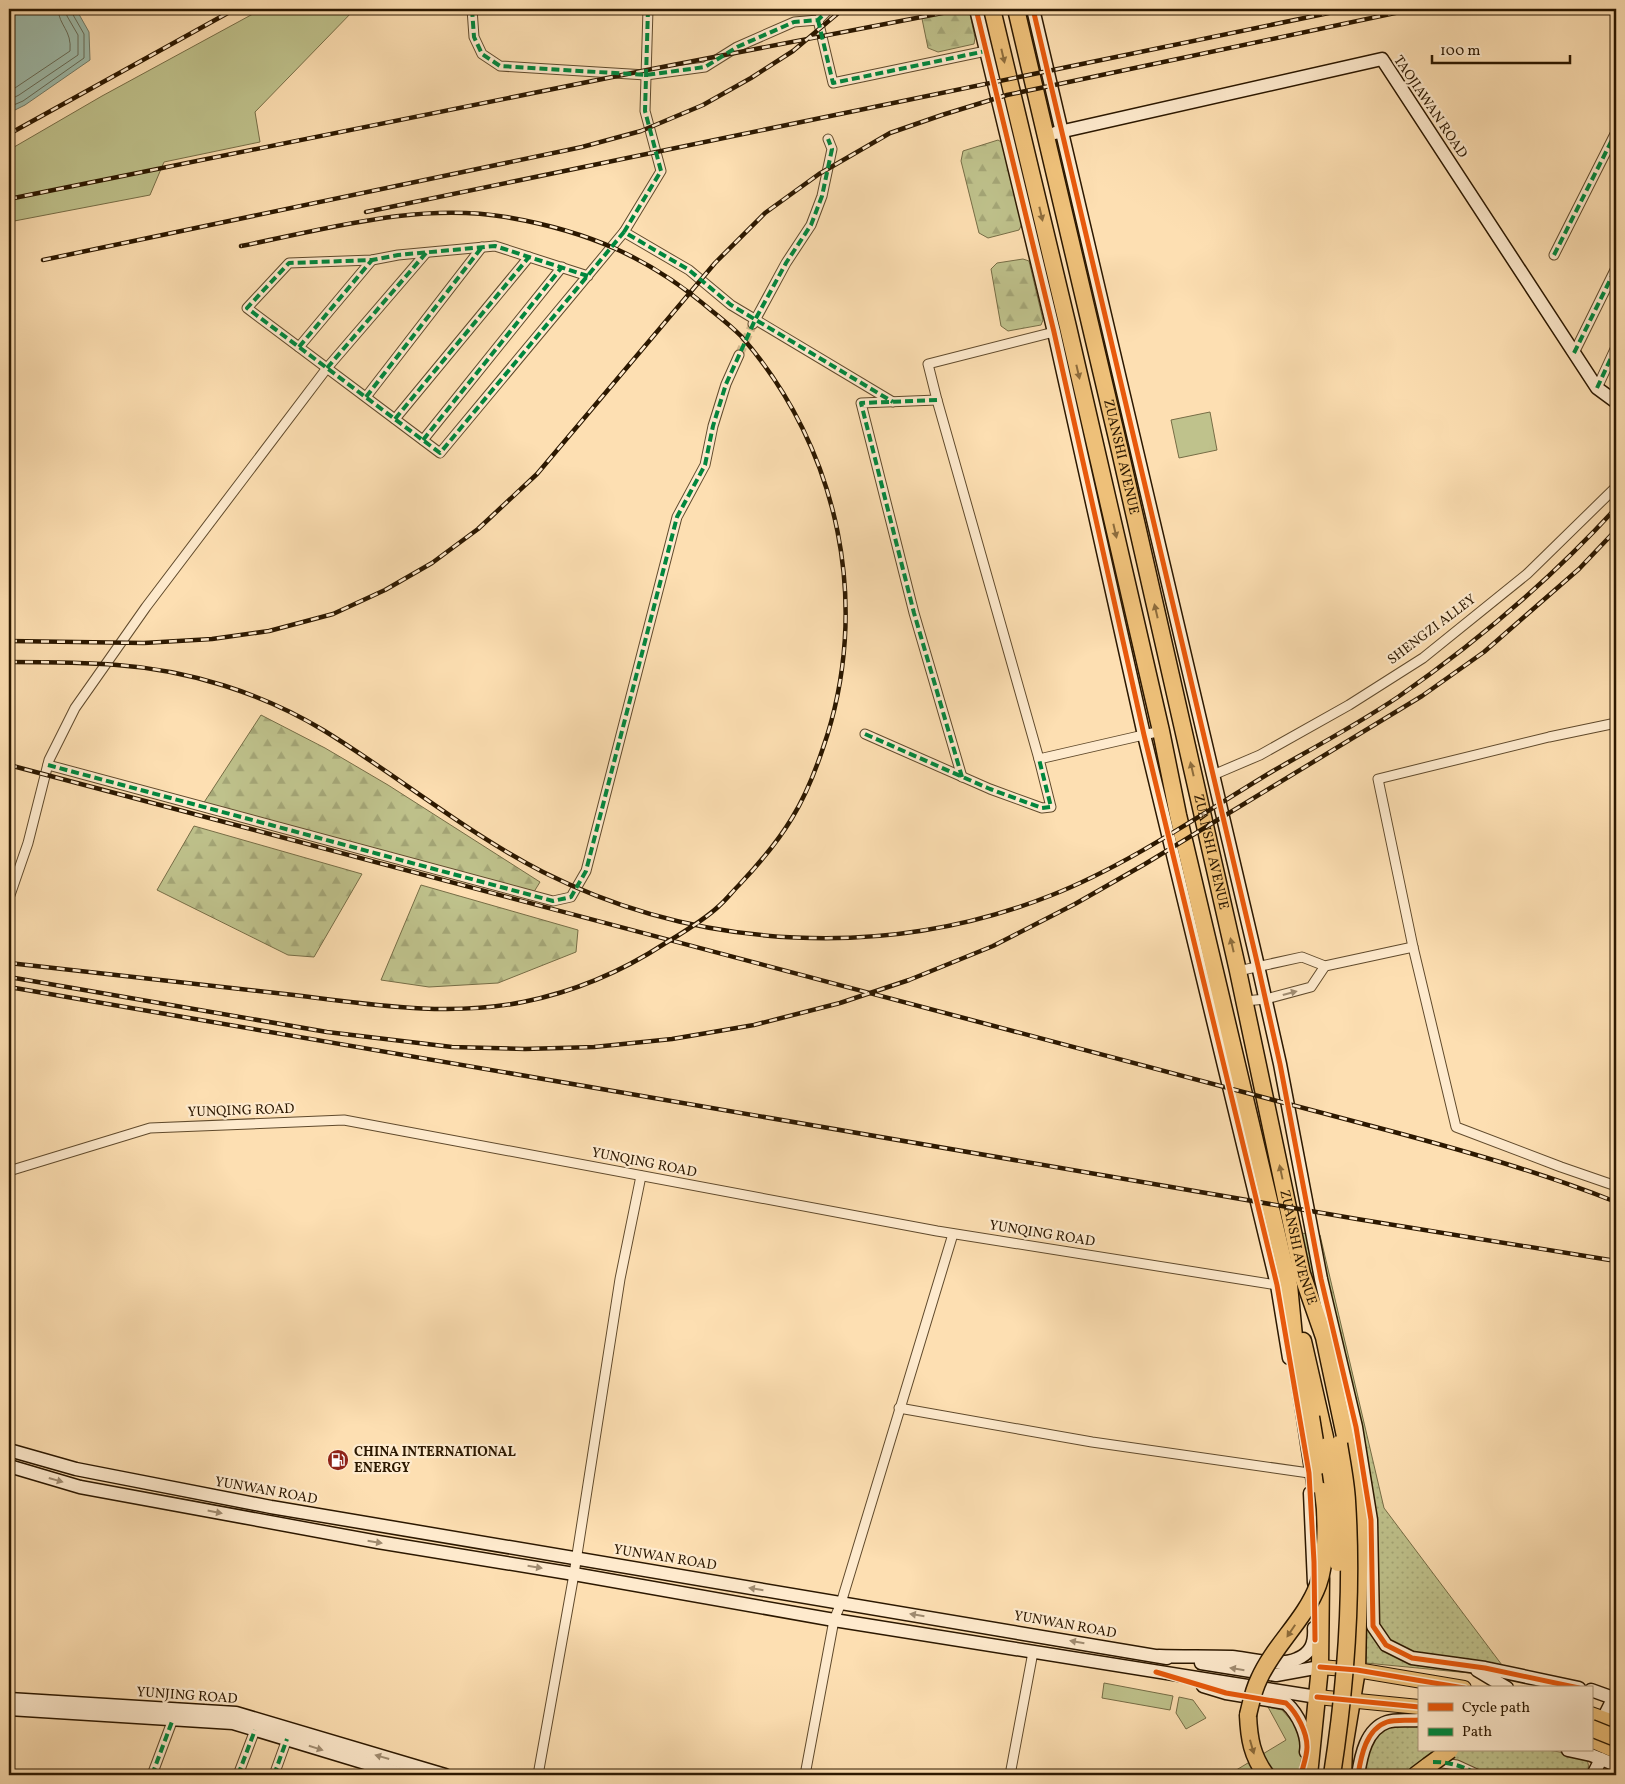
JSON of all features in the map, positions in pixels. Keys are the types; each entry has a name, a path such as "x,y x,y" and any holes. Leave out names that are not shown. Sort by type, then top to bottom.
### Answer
{"highway":[{"name":"ZUANSHI AVENUE","path":"992,9 1054,302 1090,457 1161,731 1283,1285 1322,1531 1320,1667 1309,1775"},
{"name":"ZUANSHI AVENUE","path":"1016,9 1045,136 1073,215 1120,451 1238,971 1302,1274 1324,1337 1354,1474 1360,1526 1357,1670 1344,1748 1344,1775"},
{"path":"1302,1274 1333,1445 1339,1572 1334,1686 1331,1720 1322,1775"},
{"path":"1283,1285 1302,1335 1347,1500 1350,1571 1347,1643 1341,1712 1332,1775"},
{"path":"1266,1775 1258,1763 1249,1738 1248,1715 1253,1694 1266,1665 1307,1606 1317,1586 1323,1566 1324,1498 1311,1417 1302,1335"},
{"path":"1594,1728 1610,1748"},
{"path":"1416,1775 1447,1752"}],"main road":[{"path":"1320,1667 1357,1670 1452,1686"},
{"path":"1317,1697 1418,1707"},
{"path":"1594,1728 1616,1723"}],"street":[{"path":"472,9 474,37 482,54 500,66 646,75 705,67 737,47 794,22 818,20 829,9"},
{"path":"588,276 495,246 398,255 372,260 289,263 247,308 440,453 588,276 624,232 661,171 645,111 648,9"},
{"path":"976,9 1054,302 1054,332 1090,457 1144,735 1263,1229 1283,1285 1309,1473 1314,1562"},
{"path":"1033,9 1062,132 1073,215 1213,775 1280,1064 1321,1280 1356,1427 1371,1520 1373,1626 1386,1645 1412,1658 1471,1666 1569,1686"},
{"path":"818,20 833,84 986,51"},
{"name":"TAOJIAWAN ROAD","path":"1045,136 1382,59 1597,388 1616,402"},
{"path":"1554,255 1616,132"},
{"path":"754,322 786,263 811,224 822,196 832,149 828,139"},
{"path":"624,232 689,270 754,322 893,402"},
{"path":"366,397 482,247"},
{"path":"9,898 28,843 48,765 75,708 140,615 327,368 426,253"},
{"path":"395,419 529,257"},
{"path":"299,347 372,260"},
{"path":"423,440 562,267"},
{"path":"1574,353 1616,268"},
{"path":"866,734 962,777 1042,808 1051,806 928,364 1054,332"},
{"path":"1597,388 1616,347"},
{"path":"48,765 553,901 571,897 586,871 677,517 705,465 712,426 726,384 739,355"},
{"path":"937,400 861,403 914,613 962,777"},
{"name":"SHENGZI ALLEY","path":"1213,775 1260,756 1423,658 1527,574 1616,488"},
{"path":"1616,723 1378,779 1413,947 1456,1126 1561,1167 1616,1186"},
{"path":"1039,759 1161,731"},
{"path":"1238,971 1302,957 1325,966 1413,947"},
{"path":"1244,1001 1266,999 1311,987 1325,966"},
{"name":"YUNQING ROAD","path":"9,1171 150,1128 344,1120 953,1234 1283,1285"},
{"path":"538,1775 574,1574 620,1279 641,1176"},
{"path":"1302,1274 1306,1204"},
{"path":"805,1775 834,1620 841,1603 953,1234"},
{"path":"899,1408 1092,1442 1309,1473"},
{"name":"YUNWAN ROAD","path":"9,1450 76,1469 271,1508 1159,1656 1276,1675 1320,1667"},
{"path":"9,1466 87,1488 368,1541 574,1574 834,1620 1317,1697"},
{"path":"1159,1656 1232,1657 1276,1662 1296,1660 1309,1652 1314,1640 1314,1562 1317,1493"},
{"path":"1360,1526 1372,1571"},
{"path":"1010,1775 1033,1652"},
{"path":"1471,1666 1504,1686"},
{"path":"1156,1672 1226,1693 1286,1703 1294,1710 1307,1746 1301,1775"},
{"path":"1592,1690 1615,1697 1594,1728"},
{"name":"YUNJING ROAD","path":"9,1699 236,1714 445,1775"},
{"name":"YUNJING ROAD","path":"9,1709 233,1723 405,1775"},
{"path":"152,1775 173,1719"},
{"path":"1352,1775 1368,1738 1375,1730 1387,1722 1418,1720"},
{"path":"1593,1775 1610,1748 1616,1723"},
{"path":"238,1775 255,1730"},
{"path":"274,1775 286,1739"},
{"path":"1577,1752 1591,1755 1610,1748"},
{"path":"1610,1748 1616,1765"},
{"path":"1358,1775 1360,1760"},
{"path":"1433,1762 1457,1765 1480,1775"}],"green space":[{"path":"262,9 355,9 255,112 260,142 164,162 150,195 9,222 9,150 102,96"},
{"path":"920,9 969,9 975,38 974,44 938,52 928,48"},
{"path":"998,140 1003,143 1022,224 1019,230 988,238 979,233 961,161 963,151"},
{"path":"1023,259 1029,261 1043,320 1041,325 1008,331 1001,326 991,269 997,263"},
{"path":"1210,412 1217,450 1179,458 1171,420"},
{"path":"261,715 325,748 388,785 540,882 532,895 201,807"},
{"path":"194,826 362,874 314,957 288,955 157,890"},
{"path":"421,885 578,930 576,952 498,983 429,987 381,980"},
{"path":"1300,1233 1320,1235 1384,1508 1511,1677 1366,1663 1368,1541 1342,1394"},
{"path":"1104,1683 1173,1696 1170,1710 1102,1698"},
{"path":"1179,1697 1193,1700 1206,1718 1186,1729 1176,1713"},
{"path":"1268,1707 1282,1710 1297,1727 1304,1746 1298,1775 1228,1775 1286,1740"},
{"path":"1400,1724 1418,1727 1418,1752 1560,1752 1583,1756 1588,1763 1588,1772 1587,1775 1363,1775 1371,1741 1381,1730"}],"water":[{"path":"25,9 76,9 89,32 90,60 25,105 9,113 9,24 15,14"}],"tunnel":[{"path":"739,355 753,324"}],"railway":[{"path":"9,134 235,9"},
{"path":"43,260 582,147 641,131 703,105 751,78 793,51 843,9"},
{"path":"9,199 647,70 963,9"},
{"path":"366,212 1348,9"},
{"path":"9,641 144,643 212,639 269,631 333,614 385,590 432,563 478,529 537,474 715,263 765,213 819,174 890,133 1007,95 1414,9"},
{"path":"9,963 374,1005 434,1009 493,1007 542,998 596,980 648,954 706,917 727,899 774,845 797,810 823,748 838,694 845,640 845,585 838,532 823,479 802,428 775,380 731,326 688,292 641,261 616,249 564,230 506,217 473,213 406,215 339,225 241,246"},
{"path":"9,662 90,663 144,668 197,678 250,694 323,730 514,856 543,872 603,898 666,918 730,931 795,938 861,937 926,930 990,916 1052,895 1137,854 1273,771 1368,717 1398,697 1485,632 1566,560 1616,508"},
{"path":"9,977 327,1032 452,1047 525,1049 594,1047 672,1039 754,1025 840,1003 909,980 993,946 1075,904 1145,864 1422,696 1484,652 1579,569 1616,530"},
{"path":"9,765 1398,1133 1562,1182 1616,1202"},
{"path":"9,987 1357,1219 1616,1261"}],"marked path":[{"path":"472,9 474,37 482,54 500,66 646,75 705,67 737,47 794,22 818,20 829,9"},
{"path":"648,9 645,111 661,171 624,232 689,270 731,305 893,402"},
{"path":"818,20 833,83 986,51"},
{"path":"1554,255 1616,132"},
{"path":"48,765 553,901 571,897 586,871 677,517 705,465 713,426 726,384 755,320 786,263 811,225 822,196 832,149 828,139"},
{"path":"588,276 495,246 398,255 372,260 289,263 247,308 440,453 624,232"},
{"path":"366,397 482,247"},
{"path":"327,368 426,253"},
{"path":"395,419 529,257"},
{"path":"299,347 372,260"},
{"path":"423,440 562,267"},
{"path":"1574,353 1616,268"},
{"path":"1597,388 1616,347"},
{"path":"937,400 861,403 914,613 962,777"},
{"path":"865,734 990,789 1042,808 1051,807 1039,759"},
{"path":"152,1775 173,1719"},
{"path":"238,1775 255,1730"},
{"path":"274,1775 287,1739"},
{"path":"1433,1762 1458,1765 1479,1775"}],"cycle path":[{"path":"976,9 1054,332 1144,735 1277,1285 1309,1473 1314,1562 1315,1640"},
{"path":"1033,9 1280,1064 1321,1279 1356,1427 1371,1520 1373,1626 1386,1645 1412,1658 1485,1668 1570,1686"},
{"path":"1320,1667 1357,1670 1452,1686"},
{"path":"1156,1672 1226,1693 1286,1703 1301,1723 1307,1741 1301,1775"},
{"path":"1317,1697 1418,1707"},
{"path":"1358,1775 1363,1752 1369,1737 1374,1731 1387,1722 1418,1720"}],"place":[{"name":"CHINA INTERNATIONAL ENERGY","path":"338,1460"}]}
